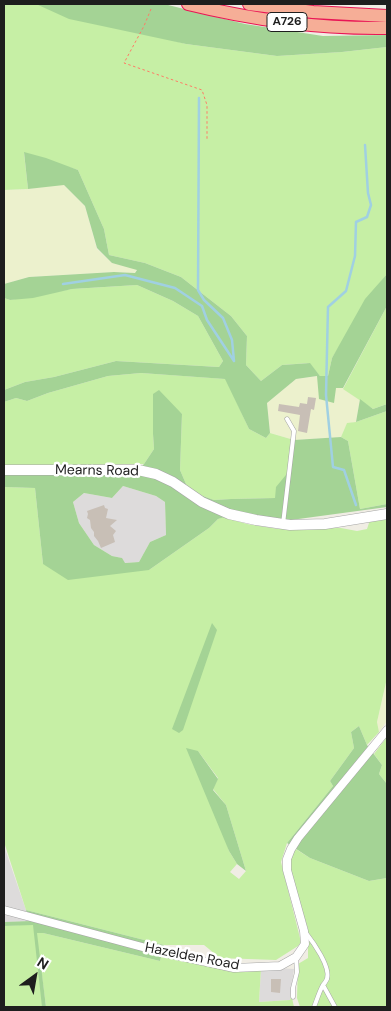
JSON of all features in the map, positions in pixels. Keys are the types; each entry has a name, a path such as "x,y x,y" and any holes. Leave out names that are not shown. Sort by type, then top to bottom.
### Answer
{"highway":[{"name":"A726","path":"188,4 222,12 283,22 323,26 387,28"},
{"name":"A726","path":"249,4 313,12 387,16"}],"street":[{"name":"Mearns Road","path":"4,470 138,470 156,474 173,482 202,502 229,514 283,524 326,524 387,514"},
{"path":"296,957 305,944 304,931 287,870 291,849 387,730"},
{"name":"Hazelden Road","path":"4,910 162,952 234,968 280,966 296,957"}],"lane":[{"path":"283,524 294,431 287,419"},
{"path":"304,931 317,947 328,974 314,1007"},
{"path":"293,997 297,972 296,957"},
{"path":"323,985 335,1007"}],"path":[{"path":"151,9 124,63 202,90 206,105 207,141"}],"shaded area":[{"path":"123,486 156,496 165,502 166,535 150,542 139,562 124,563 121,558 112,556 94,545 79,523 73,502 84,493 112,498"},
{"path":"4,846 26,910 30,921 4,922"},
{"path":"261,969 294,969 290,1000 259,1002"}],"green space":[{"path":"4,4 36,4 186,44 277,56 387,47 387,274 332,358 328,376 320,376 309,363 282,365 261,381 246,365 247,336 231,316 181,277 145,263 109,255 104,229 78,170 24,153 28,189 4,190"},
{"path":"36,4 164,4 245,24 323,36 387,35 387,47 277,56 186,44 69,19"},
{"path":"24,152 78,170 104,229 109,255 145,263 181,277 231,316 247,336 246,365 261,381 282,365 310,363 320,376 328,376 332,358 365,299 387,274 387,306 343,388 336,388 334,403 319,399 317,376 296,379 267,403 270,433 266,438 249,429 225,379 141,373 108,376 27,401 16,398 4,402 4,390 25,382 54,377 116,361 219,367 223,361 198,316 173,301 137,285 72,289 33,298 10,300 4,298 4,284 29,277 114,272 135,273 137,270 112,263 97,248 85,206 64,185 28,189"},
{"path":"63,184 85,206 97,249 112,263 137,269 135,273 114,272 29,277 4,284 4,190"},
{"path":"137,285 173,301 198,316 223,361 219,367 116,361 54,377 25,382 4,390 4,298 10,300 72,289"},
{"path":"387,306 387,404 373,409 343,389"},
{"path":"141,373 226,379 249,429 266,438 270,433 294,440 290,470 275,498 214,500 189,491 180,470 182,414 153,394 154,449 144,464 4,466 4,402 16,398 27,401 108,376"},
{"path":"317,376 336,387 343,388 360,399 356,422 347,424 341,437 294,440 270,433 267,403 296,379"},
{"path":"159,390 182,414 180,470 189,491 214,500 275,498 276,487 290,470 294,440 341,437 348,441 360,509 387,504 387,507 291,520 238,513 218,519 209,528 149,570 68,580 43,564 35,488 4,487 4,475 134,474 144,464 154,449 153,394","holes":["123,486 156,496 165,502 166,535 150,542 139,562 125,563 122,558 112,556 94,545 79,523 73,502 84,493 112,498"]},
{"path":"360,399 373,409 387,404 387,411 356,422"},
{"path":"387,411 387,504 360,509 348,441 341,437 347,423 356,422"},
{"path":"4,487 35,488 43,564 149,570 209,528 218,519 224,517 247,524 278,529 341,528 357,531 367,529 370,520 387,518 387,678 377,722 379,732 367,745 359,726 351,732 354,748 330,781 333,786 287,843 281,862 301,942 298,946 276,960 220,958 204,945 164,945 26,910 4,842","holes":["198,751 218,778 213,789 226,805 246,871 239,879 230,872 237,864 229,851"]},
{"path":"212,623 217,630 183,730 179,733 172,729"},
{"path":"387,678 387,721 379,732 377,722"},
{"path":"359,726 367,745 382,765 379,774 387,784 387,878 369,881 310,858 287,843 333,786 330,781 354,748 351,732"},
{"path":"387,737 387,784 379,774 382,765 374,754"},
{"path":"186,748 198,751 218,779 213,790 226,805 246,871 237,864 229,851"},
{"path":"294,848 310,858 369,881 387,878 387,1007 300,1007 297,998 298,964 308,958 308,929 293,885 290,870 289,859"},
{"path":"26,910 164,945 160,961 37,933 46,1007 42,1007 33,925 4,926 4,922 30,921"},
{"path":"36,924 37,933 160,961 161,955 243,972 261,969 259,1002 290,1000 291,997 294,1007 46,1007 40,960 44,1007 4,1007 4,926"}],"building":[{"path":"308,397 316,398 314,410 311,409 307,433 298,431 300,415 278,411 279,404 299,407 300,403 307,404"},
{"path":"104,505 108,509 106,518 117,520 110,526 116,531 113,535 115,542 101,548 94,536 90,520 87,518 87,511"},
{"path":"271,979 281,979 280,993 271,992"}],"waterway":[{"path":"63,284 125,275 175,288 202,306 207,320 234,361 232,340 223,318 204,300 198,290 199,98"},
{"path":"356,505 344,470 333,467 326,395 328,307 346,291 355,256 356,222 367,217 371,205 368,193 365,145"}]}
